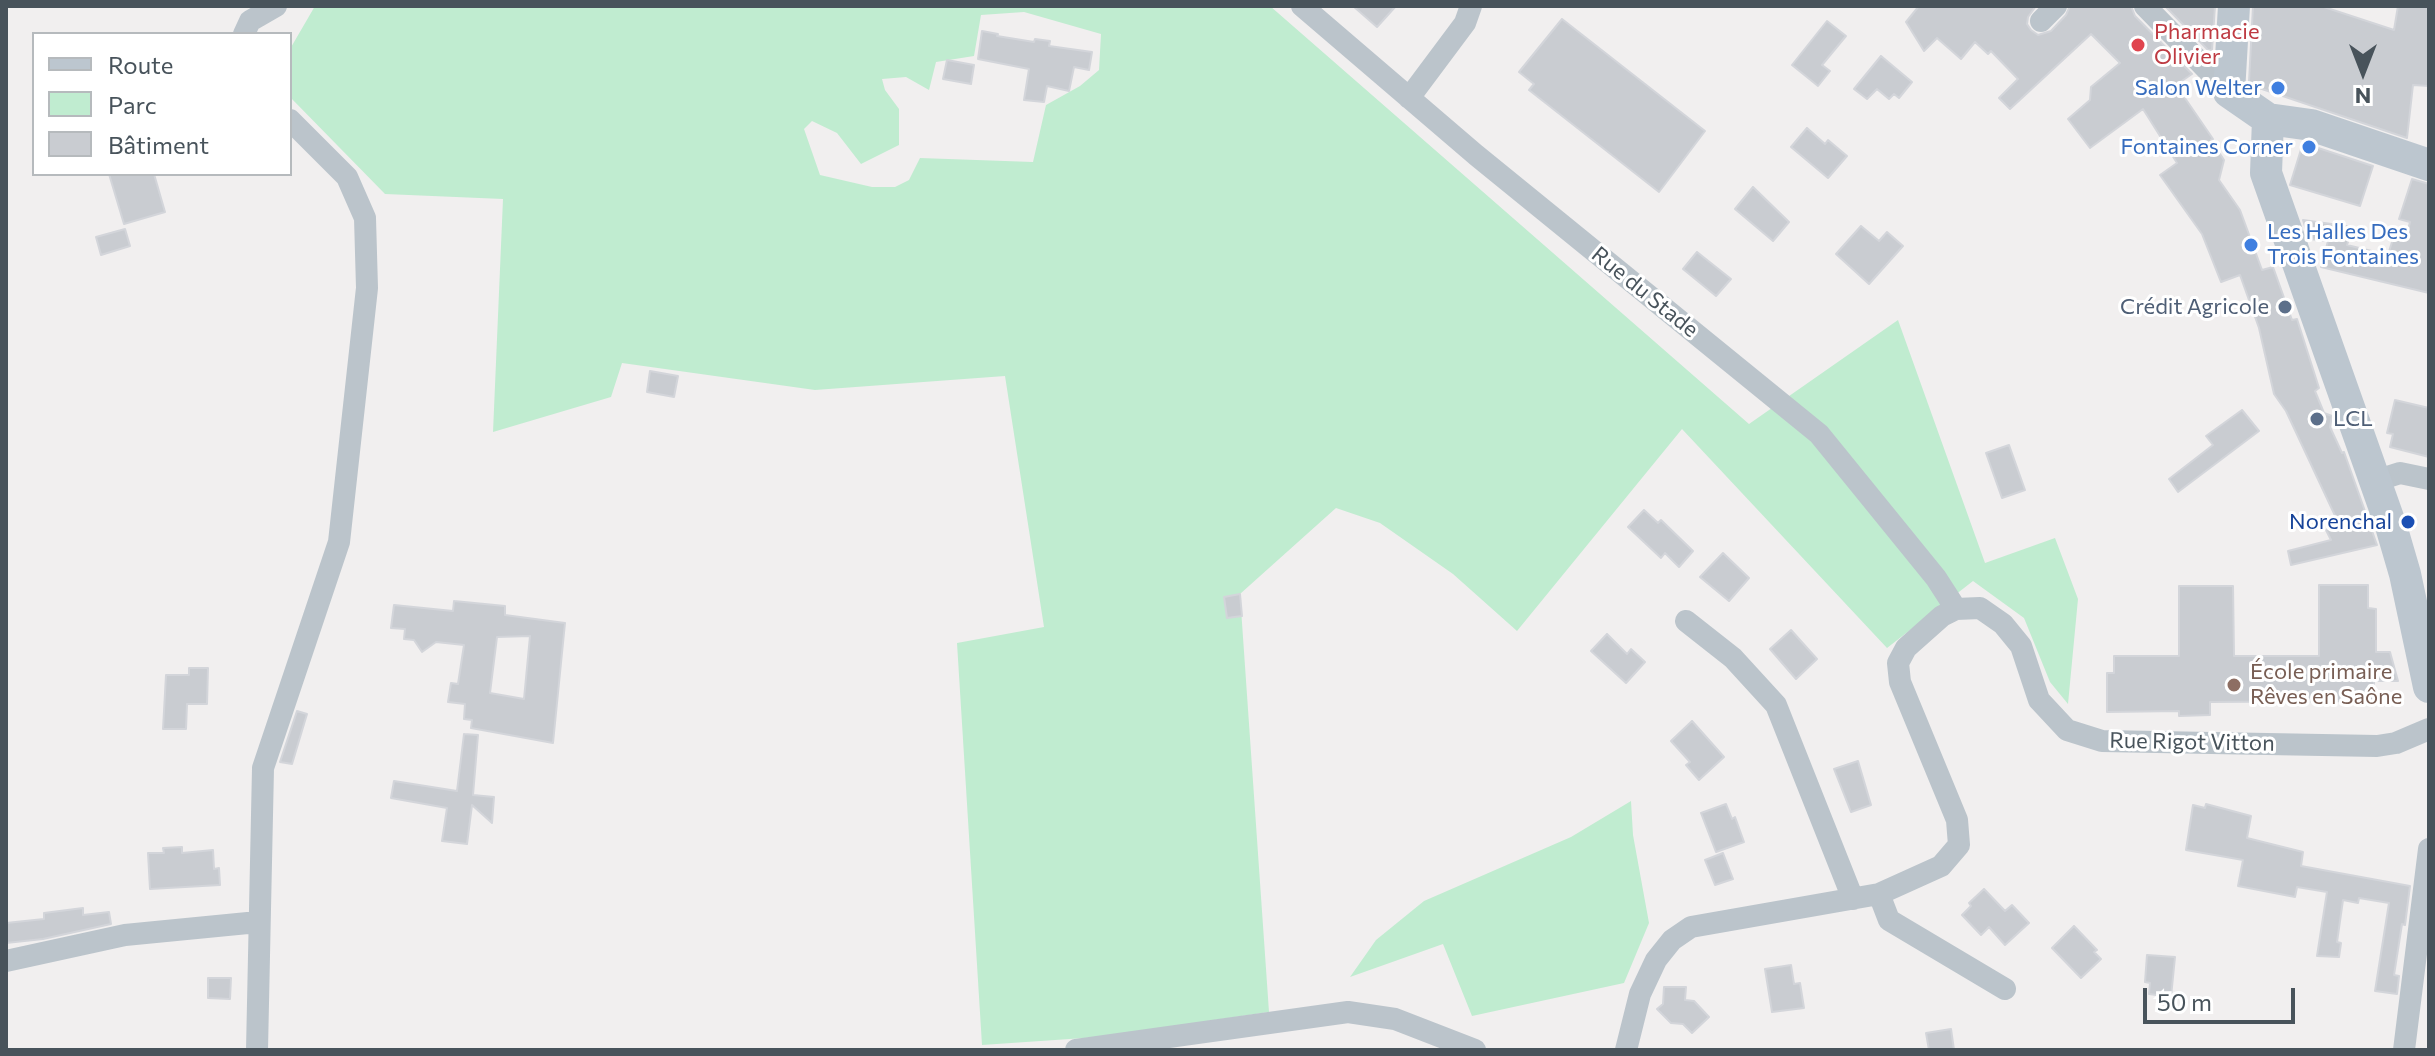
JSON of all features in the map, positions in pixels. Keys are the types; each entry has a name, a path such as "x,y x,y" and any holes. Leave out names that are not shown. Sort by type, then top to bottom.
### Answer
{"street":[{"path":"245,32 250,21 276,6"},
{"name":"Rue du Stade","path":"1302,6 1476,155 1819,434 1936,578 1949,613"},
{"path":"1409,98 1465,23 1471,6"},
{"path":"2145,6 2229,92 2268,119 2311,125 2429,165"},
{"path":"2229,92 2234,6"},
{"path":"2268,119 2266,173 2405,574 2429,683"},
{"path":"257,1050 263,768 339,542 367,288 365,218 347,177 292,122"},
{"path":"2375,481 2400,473 2429,479"},
{"name":"Rue Rigot Vitton","path":"1949,613 1980,608 2003,624 2021,646 2039,700 2067,730 2102,741 2377,746 2396,743 2429,729"},
{"path":"1626,1050 1640,994 1656,960 1672,940 1691,927 1879,894 1941,866 1959,845 1957,820 1900,682 1898,663 1906,648 1949,613"},
{"path":"1686,621 1733,658 1776,705 1853,899"},
{"path":"2404,1050 2429,849"},
{"path":"1879,894 1889,920 2005,989"},
{"path":"6,961 125,935 258,922"},
{"path":"1076,1050 1348,1012 1395,1019 1475,1050"}],"green space":[{"path":"315,6 1270,6 1749,424 1898,320 1985,563 2055,538 2078,599 2068,704 2050,682 2024,618 1973,581 1887,648 1682,429 1517,631 1453,574 1380,523 1336,508 1240,594 1269,1012 1099,1037 982,1045 957,643 1044,627 1005,376 815,390 622,363 611,397 493,432 503,199 385,194 292,99 292,46","holes":["1024,12 1101,34 1099,70 1080,86 1046,105 1033,162 920,158 909,180 895,187 872,187 820,175 804,129 812,121 837,133 861,164 899,145 899,109 885,90 882,79 906,77 929,90 936,62 974,56 981,15"]},
{"path":"1631,801 1633,835 1649,923 1624,983 1472,1016 1443,944 1350,977 1376,940 1424,901 1571,837"}],"building":[{"path":"1353,6 1396,6 1377,27"},
{"path":"1919,6 2036,6 2027,24 2038,35 2051,31 2070,6 2131,6 2135,16 2192,74 2176,85 2224,160 2219,180 2240,210 2262,270 2273,267 2292,320 2297,319 2319,388 2315,391 2324,413 2332,416 2330,427 2344,452 2377,545 2291,565 2288,551 2331,540 2326,530 2338,522 2286,411 2274,394 2259,328 2240,275 2221,282 2202,234 2160,175 2177,163 2143,109 2090,148 2068,119 2090,100 2091,87 2120,63 2091,34 2010,109 1999,98 2018,79 1991,51 1988,54 1975,42 1961,59 1937,38 1924,51 1906,22"},
{"path":"2165,6 2215,6 2212,50 2208,50"},
{"path":"2253,6 2321,6 2394,30 2398,6 2429,6 2429,86 2413,85 2407,138 2249,82"},
{"path":"1562,19 1705,131 1659,192 1529,90 1534,84 1519,72"},
{"path":"1827,21 1846,36 1822,65 1830,71 1818,86 1792,65"},
{"path":"982,31 1034,42 1035,39 1050,41 1049,46 1092,52 1089,70 1074,67 1069,91 1047,86 1044,102 1024,100 1029,69 978,59"},
{"path":"1881,56 1912,82 1899,98 1894,94 1889,99 1877,89 1867,99 1854,89"},
{"path":"947,60 974,65 971,84 943,79"},
{"path":"1807,128 1825,144 1828,140 1847,156 1828,178 1791,147"},
{"path":"2303,143 2373,166 2360,206 2290,185"},
{"path":"110,176 155,176 165,212 124,224"},
{"path":"2412,179 2429,184 2429,293 2321,267 2328,241 2309,239 2303,220 2353,227 2347,245 2388,255 2395,232 2407,234 2410,222 2399,219"},
{"path":"1753,187 1789,222 1773,241 1735,209"},
{"path":"1861,226 1879,241 1887,232 1903,246 1869,284 1836,254"},
{"path":"125,229 130,246 101,255 96,237"},
{"path":"1697,252 1731,279 1716,296 1683,269"},
{"path":"650,371 678,376 674,397 647,392"},
{"path":"2395,400 2429,408 2429,457 2390,447 2393,434 2387,433"},
{"path":"2242,410 2259,431 2178,492 2169,479 2213,445 2206,436"},
{"path":"2009,445 2025,490 2002,498 1986,453"},
{"path":"1644,510 1658,523 1661,520 1693,551 1679,567 1665,553 1661,558 1628,527"},
{"path":"1723,553 1749,578 1729,601 1700,577"},
{"path":"2319,585 2368,585 2368,608 2376,609 2376,652 2390,652 2398,681 2374,681 2374,701 2210,702 2210,715 2179,716 2179,711 2107,712 2107,673 2114,673 2114,656 2179,656 2179,586 2233,586 2234,656 2319,656"},
{"path":"1240,594 1242,616 1227,618 1224,597"},
{"path":"454,601 505,606 505,615 565,623 553,743 471,728 472,720 464,719 465,704 448,702 451,683 458,684 464,645 436,642 422,652 414,640 404,639 405,629 391,628 394,605 453,611","holes":["530,636 524,699 490,693 497,637"]},
{"path":"1791,630 1817,659 1796,679 1770,649"},
{"path":"1607,634 1627,654 1631,649 1645,662 1626,683 1591,651"},
{"path":"189,668 208,668 207,704 187,704 186,729 163,729 166,675 189,675"},
{"path":"297,711 307,714 292,764 280,762"},
{"path":"1692,721 1724,757 1699,780 1686,765 1690,762 1671,741"},
{"path":"464,734 478,735 473,795 494,797 492,823 472,805 467,844 442,841 447,808 391,798 394,781 457,791"},
{"path":"1858,761 1871,805 1851,812 1834,769"},
{"path":"1726,804 1732,819 1735,817 1744,842 1716,852 1701,813"},
{"path":"2206,804 2251,816 2247,838 2303,852 2301,866 2410,886 2394,975 2399,976 2397,994 2375,991 2389,903 2359,898 2358,903 2343,900 2337,942 2341,943 2339,957 2317,956 2327,892 2297,887 2295,897 2238,886 2243,860 2186,850 2193,805 2205,808"},
{"path":"182,847 182,853 213,850 214,869 219,868 220,885 150,889 148,853 164,853 163,848"},
{"path":"1723,853 1733,879 1715,885 1705,860"},
{"path":"1984,889 2005,911 2012,905 2029,923 2005,945 1989,927 1981,935 1962,915 1971,906 1969,903"},
{"path":"83,908 83,915 109,912 111,924 43,939 6,943 6,923 44,919 44,913"},
{"path":"2074,926 2097,950 2094,952 2101,959 2081,978 2052,948"},
{"path":"2147,955 2175,957 2171,997 2149,994 2150,983 2145,982"},
{"path":"1791,965 1794,984 1800,983 1804,1008 1772,1012 1765,969"},
{"path":"208,978 231,978 230,999 208,998"},
{"path":"1664,987 1686,987 1685,1000 1694,1001 1709,1017 1692,1033 1683,1024 1671,1023 1657,1009 1663,1004"},
{"path":"1951,1029 1954,1050 1929,1050 1926,1033"}],"place":[{"name":"Pharmacie Olivier","path":"2138,45"},
{"name":"Salon Welter","path":"2278,88"},
{"name":"Fontaines Corner","path":"2309,147"},
{"name":"Les Halles Des Trois Fontaines","path":"2251,245"},
{"name":"Crédit Agricole","path":"2285,307"},
{"name":"LCL","path":"2317,419"},
{"name":"Norenchal","path":"2408,522"},
{"name":"École primaire Rêves en Saône","path":"2234,685"}]}
